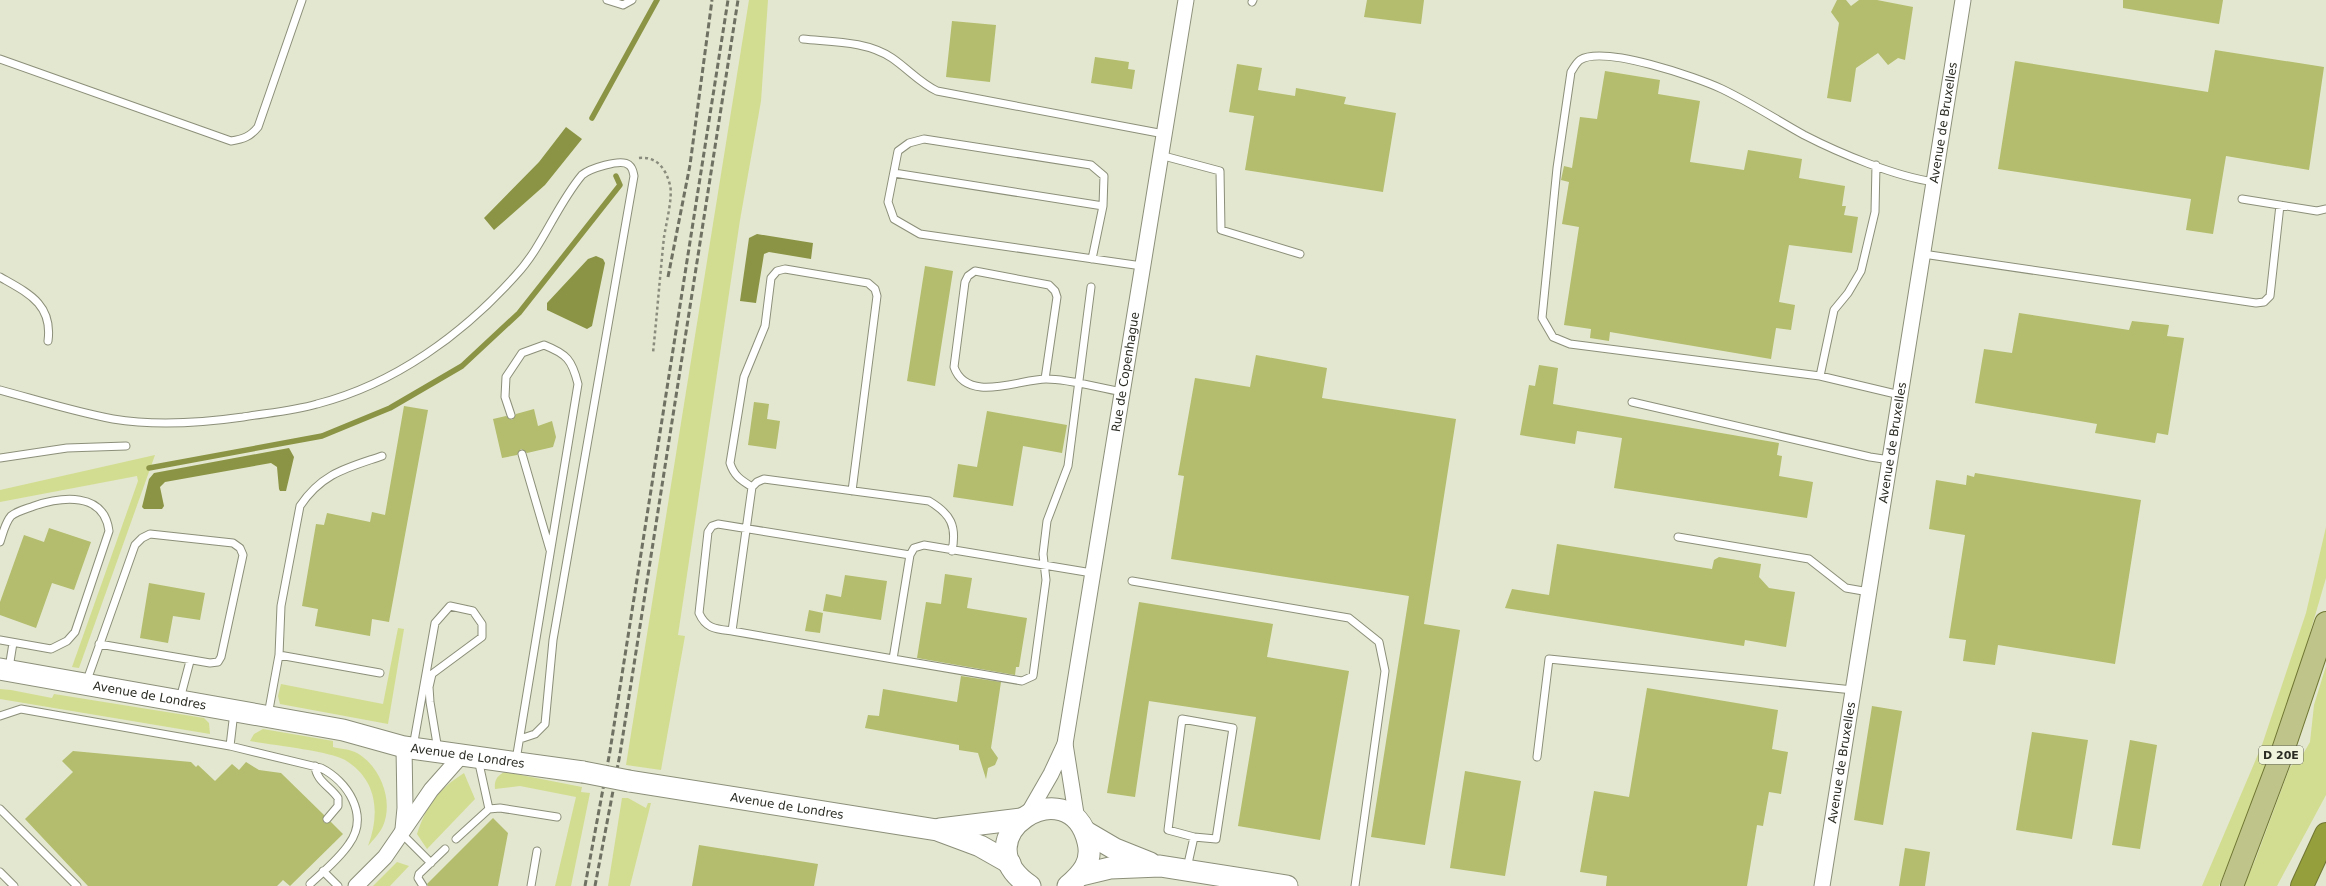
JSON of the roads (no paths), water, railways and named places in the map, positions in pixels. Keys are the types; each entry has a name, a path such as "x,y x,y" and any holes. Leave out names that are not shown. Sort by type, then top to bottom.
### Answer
{"highway":[{"path":"2304,886 2326,834"},
{"path":"2304,886 2326,846"}],"main road":[{"name":"D 20E","path":"2232,886 2294,721 2326,623"}],"street":[{"name":"Rue de Copenhague","path":"1024,816 1051,774 1065,744 1186,0"},
{"name":"Avenue de Bruxelles","path":"1822,886 1963,0"},
{"name":"Avenue de Londres","path":"4,670 343,730 408,748 583,772 629,781 937,830 980,846 1021,879"},
{"name":"Rue de Copenhague","path":"1065,744 1072,800 1081,826"},
{"path":"402,834 408,748"},
{"path":"356,886 385,857 431,790 470,756"},
{"name":"Avenue de Londres","path":"937,830 1024,816 1042,809 1052,809 1064,812 1081,826"},
{"path":"1021,879 1006,850 1008,840 1024,816"},
{"path":"1081,826 1114,849 1160,866 1287,886"},
{"path":"1075,880 1088,863 1090,848 1081,826"},
{"path":"1075,880 1110,868 1160,866"}],"lane":[{"path":"1,62 231,141 243,139 252,134 258,126 302,0"},
{"path":"607,0 623,6 632,0"},
{"path":"803,39 865,46 878,50 892,58 926,86 937,91 1164,134"},
{"path":"1901,395 1820,376 1570,344 1553,337 1542,318 1557,168 1571,72 1580,60 1596,55 1644,62 1720,88 1805,135 1876,165 1914,179 1934,182"},
{"path":"1092,259 1103,206 1104,176 1091,165 924,139 909,143 898,151 888,202 894,219 920,234 1092,259 1142,266"},
{"path":"1160,155 1220,171 1221,230 1300,254"},
{"path":"0,390 76,411 114,419 154,421 210,422 318,404 399,372 440,345 478,313 517,274 547,232 582,175 588,170 621,162 628,164 633,169 634,176 553,640 546,718 540,730 520,739"},
{"path":"1820,376 1834,310 1848,293 1861,271 1876,212 1876,165"},
{"path":"894,173 1103,206"},
{"path":"2242,199 2317,211 2326,209"},
{"path":"1923,254 2256,303 2264,302 2270,296 2280,205"},
{"path":"752,487 739,479 732,471 730,463 744,377 765,326 771,278 777,271 785,269 868,283 874,289 877,296 852,491"},
{"path":"1045,378 1057,297 1055,291 1049,285 975,271 968,276 964,282 954,367 956,374 965,382 979,387 1002,387 1045,378 1123,392"},
{"path":"0,277 31,295 39,303 47,316 50,327 48,341"},
{"path":"910,555 718,524 712,526 708,532 699,613 703,622 709,628 1022,681 1029,679 1032,676 1046,580 1043,554 1047,521 1068,466 1080,384 1091,287"},
{"path":"510,415 506,397 506,377 522,353 544,345 561,351 573,365 578,384 516,762"},
{"path":"1632,402 1870,457 1890,460"},
{"path":"0,458 67,448 126,446"},
{"path":"522,454 550,552"},
{"path":"267,717 279,655 281,606 300,506 317,485 335,472 382,456"},
{"path":"732,632 752,487 757,482 764,479 929,501 942,509 952,524 955,535 952,551"},
{"path":"0,542 6,524 12,515 53,500 79,500 97,509 108,521 109,531 75,632 67,641 52,649 0,640"},
{"path":"85,685 99,644 135,545 142,538 150,534 233,543 240,548 243,555 221,658 218,662 210,663 190,660 99,644"},
{"path":"1678,537 1809,559 1846,588 1869,592"},
{"path":"893,659 910,555 914,548 924,545 952,551 1092,573"},
{"path":"1132,581 1349,618 1379,642 1385,671 1355,886"},
{"path":"408,748 435,623 450,606 473,611 482,624 482,637 432,674 429,687 430,702 438,752"},
{"path":"4,670 13,643"},
{"path":"279,655 380,673"},
{"path":"1537,756 1549,659 1853,690"},
{"path":"180,702 190,660"},
{"path":"0,716 21,709 230,746 315,766 334,774 346,787 354,802 357,818 355,833 349,844 310,884"},
{"path":"230,746 234,711"},
{"path":"1182,719 1233,728 1216,839 1194,837 1168,830 1182,719"},
{"path":"470,756 489,809"},
{"path":"315,766 315,773 338,798 338,806 327,819"},
{"path":"456,839 489,809 500,808 557,817"},
{"path":"0,809 77,886"},
{"path":"402,834 431,863"},
{"path":"1186,871 1194,837"},
{"path":"423,886 418,878 419,874 445,849"},
{"path":"531,886 537,851"},
{"path":"323,871 338,886"},
{"path":"0,872 14,886"}],"waterway":[{"path":"592,118 657,0"},
{"path":"149,468 322,436 390,408 462,366 519,313 620,185 616,176"}],"railway":[{"path":"668,277 690,165 712,0"},
{"path":"585,886 610,751 728,0"},
{"path":"595,886 620,754 738,0"}]}
